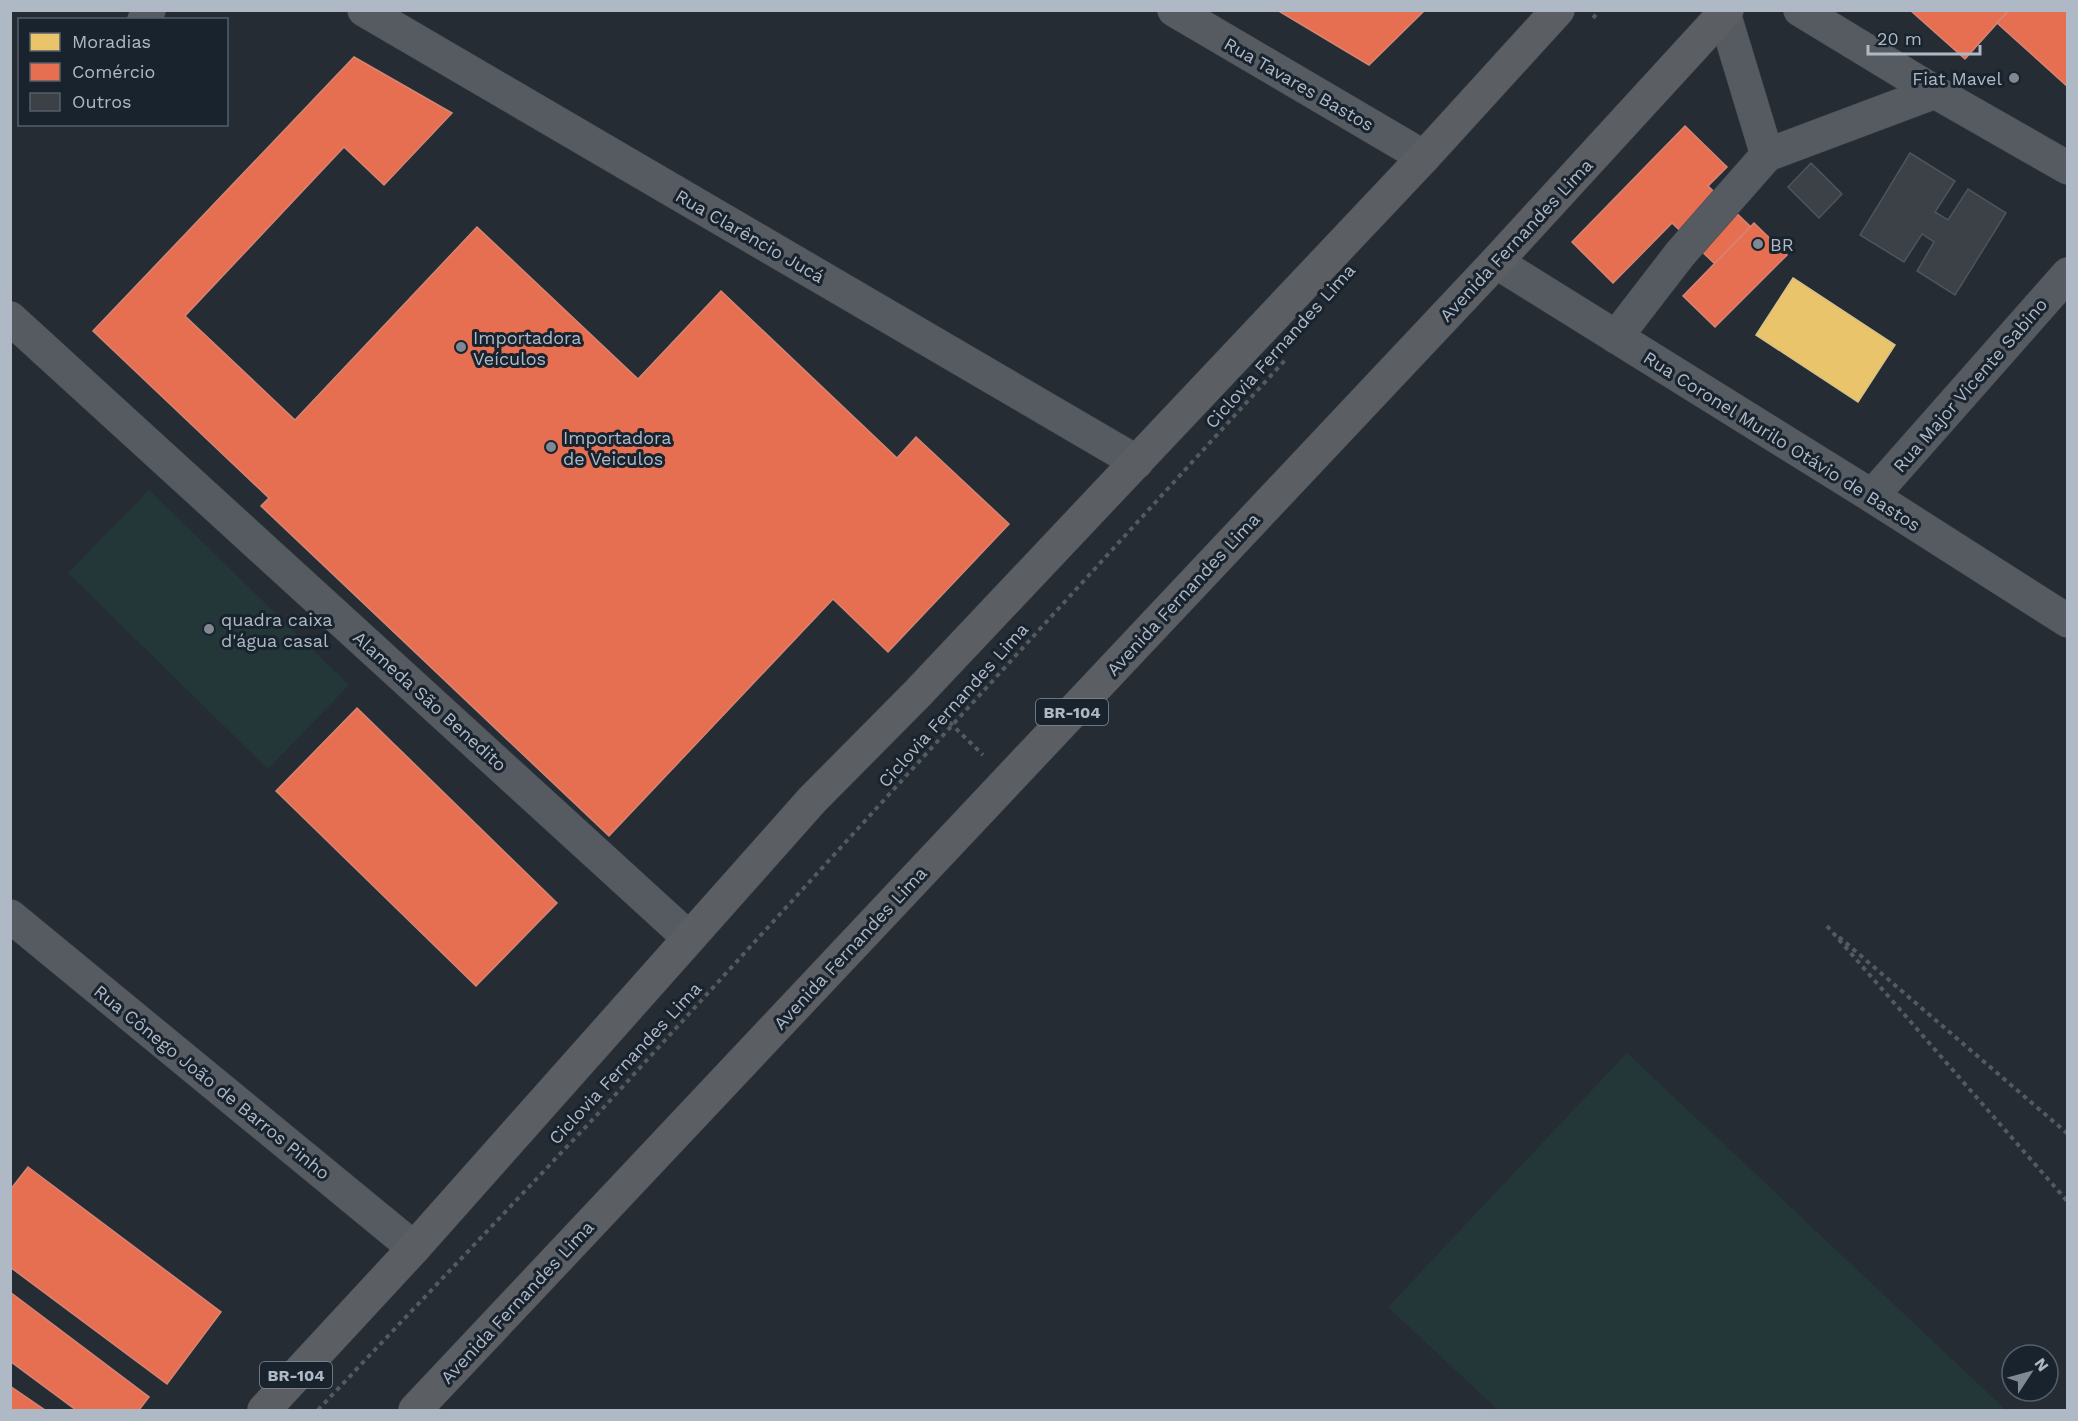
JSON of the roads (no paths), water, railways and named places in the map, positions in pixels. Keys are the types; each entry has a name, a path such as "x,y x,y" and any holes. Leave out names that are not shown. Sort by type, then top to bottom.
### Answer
{"highway":[{"name":"BR-104","path":"264,1410 414,1248 812,800 918,693 1137,462 1424,157 1558,10"},
{"name":"Avenida Fernandes Lima","path":"415,1410 1496,262 1726,12"}],"street":[{"name":"Rua Clarêncio Jucá","path":"364,10 1137,462"},
{"name":"Rua Tavares Bastos","path":"1174,10 1424,157"},
{"path":"1800,10 1935,92 2067,168"},
{"path":"1726,12 1767,155"},
{"path":"1616,337 1680,254 1767,155 1935,92"},
{"name":"Rua Coronel Murilo Otávio de Bastos","path":"1496,262 1872,496 2067,621"},
{"name":"Rua Major Vicente Sabino","path":"1872,496 2067,274"},
{"name":"Alameda São Benedito","path":"10,318 689,938"},
{"name":"Rua Cônego João de Barros Pinho","path":"10,916 414,1248"}],"place":[{"name":"Fiat Mavel","path":"2014,78"},
{"name":"BR","path":"1758,244"},
{"name":"Importadora Veículos","path":"461,347"},
{"name":"Importadora de Veiculos","path":"551,447"},
{"name":"quadra caixa d'água casal","path":"209,629"}]}
